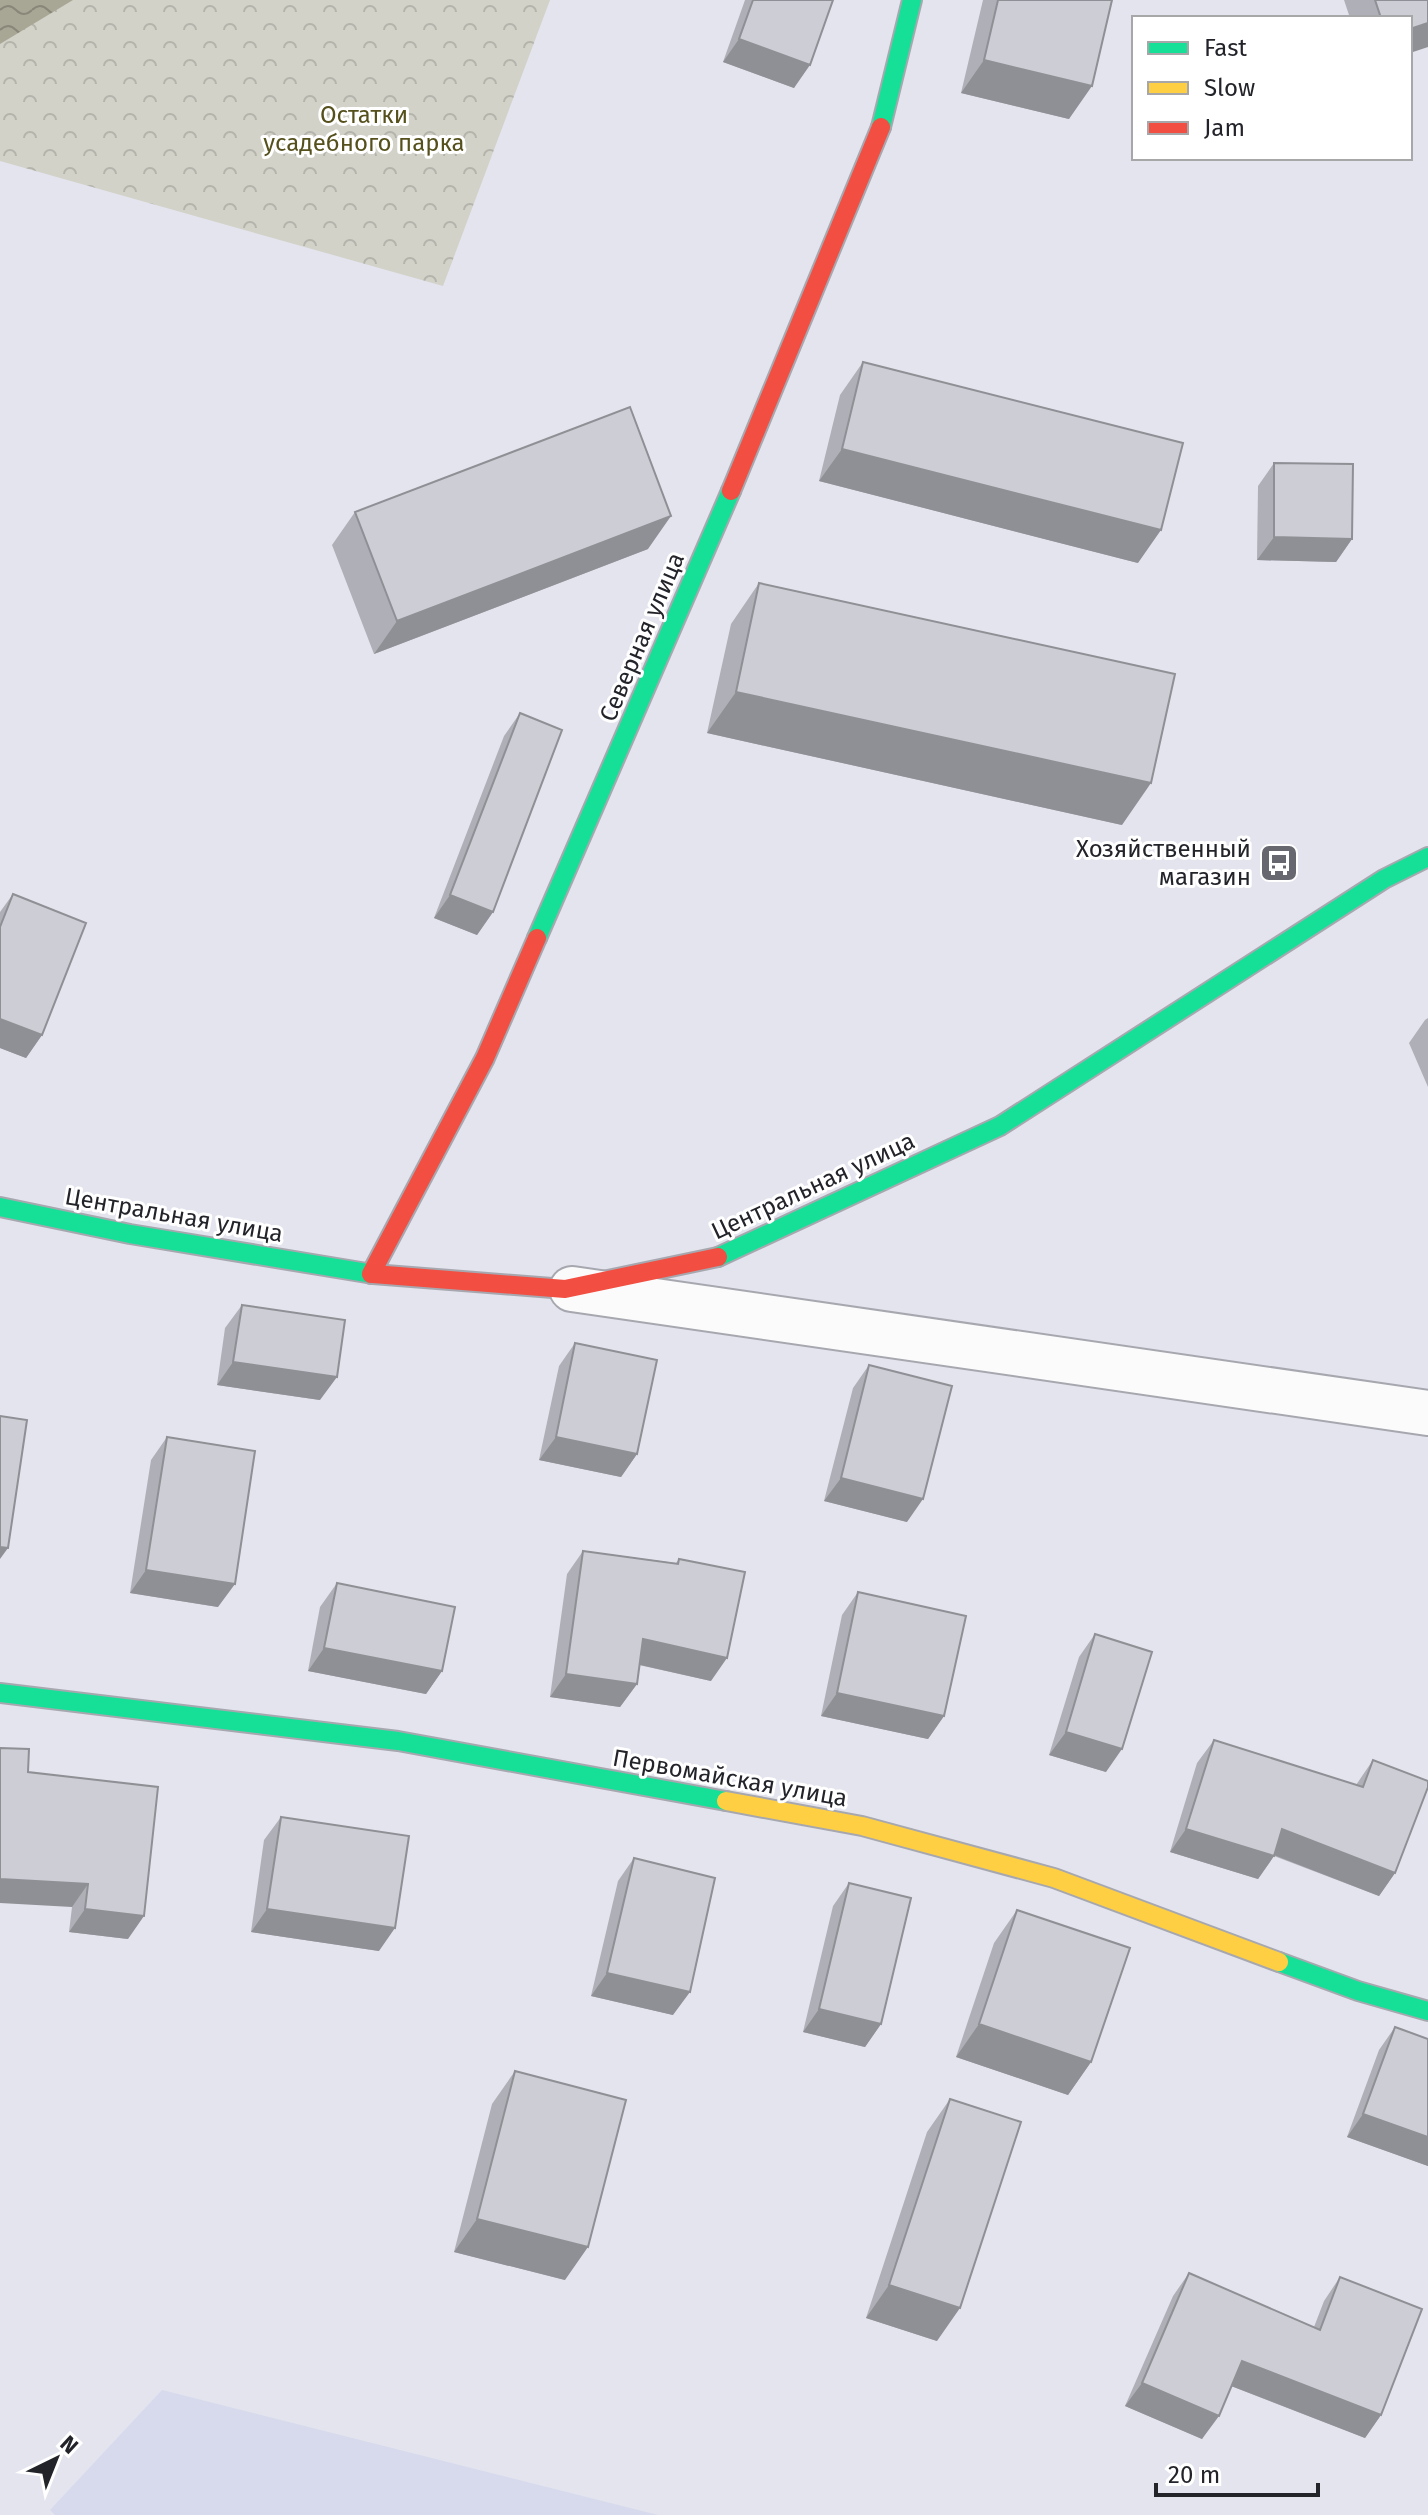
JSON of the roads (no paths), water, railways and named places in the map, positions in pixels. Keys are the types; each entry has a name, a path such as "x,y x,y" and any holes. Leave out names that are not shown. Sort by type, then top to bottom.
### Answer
{"street":[{"name":"Северная улица","path":"371,1274 485,1058 692,584 886,115 912,0"},
{"name":"Центральная улица","path":"0,1207 130,1234 371,1274 565,1289 715,1259 1000,1126 1384,879 1428,857"},
{"path":"565,1289 1428,1413"},
{"name":"Первомайская улица","path":"0,1693 398,1741 862,1826 1054,1878 1358,1991 1428,2011"}],"water":[{"path":"0,0 73,0 0,44"}],"place":[{"name":"Хозяйственный магазин","path":"1279,863"}],"park label":[{"name":"Остатки усадебного парка","path":"364,129"}]}
